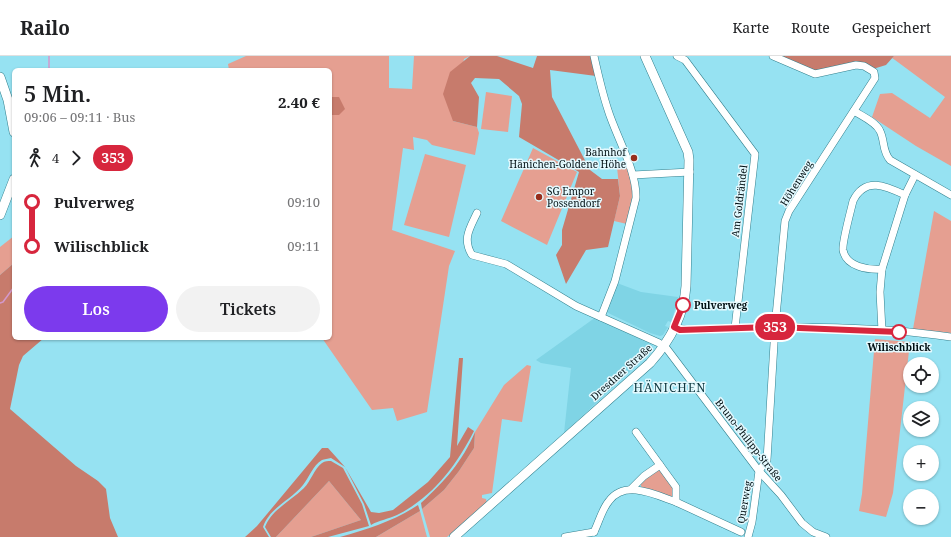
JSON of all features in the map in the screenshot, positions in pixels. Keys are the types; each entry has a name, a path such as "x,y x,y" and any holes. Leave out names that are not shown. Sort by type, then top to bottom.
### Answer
{"main road":[{"name":"Dresdner Straße","path":"454,537 650,363 664,347 674,327 684,301 685,290 690,172 688,152 644,56"},
{"path":"0,77 12,121"},
{"path":"0,215 12,185"}],"street":[{"path":"594,56 607,109 634,175 636,198 613,286 601,317"},
{"name":"Am Goldrändel","path":"677,56 684,60 755,154 735,328"},
{"name":"Höhenweg","path":"759,471 767,460 775,327 785,221 789,211 875,78 874,72 864,66 856,65 815,74 774,56"},
{"path":"854,111 877,127 880,131 884,152 890,160 951,195"},
{"path":"634,175 690,172"},
{"path":"882,331 880,292 882,269 905,195 915,175"},
{"path":"882,269 873,269 854,264 846,257 843,249 853,201 856,194 868,186 877,185 905,195"},
{"path":"477,213 468,234 467,246 472,255 506,264 562,298 649,338 664,347"},
{"path":"674,327 686,330 775,327 882,331 951,337"},
{"name":"Bruno-Philipp-Straße","path":"664,347 759,471 781,495 802,523 813,532 826,537"},
{"path":"636,432 676,487 676,502"},
{"path":"565,537 595,534 608,501 615,494 631,489 644,476 660,465"},
{"name":"Querweg","path":"748,537 752,522 759,471"},
{"path":"631,489 676,502 741,532"}],"shaded area":[{"path":"246,56 389,56 389,88 412,89 414,56 470,56 464,59 453,121 477,127 479,133 475,155 432,145 427,140 413,137 414,150 403,148 392,230 455,251 449,266 427,412 397,421 393,408 372,410 323,340 332,340 332,68 229,68 228,64"},
{"path":"470,56 497,56 533,68 537,56 591,56 596,76 550,70 552,97 590,170 602,179 618,179 620,196 608,247 586,250 566,284 556,255 562,245 562,230 579,172 519,137 522,104 519,96 499,79 475,78 471,83 479,97 477,127 453,121 443,94 450,72"},
{"path":"777,56 894,56 886,65 873,69 864,65 818,73"},
{"path":"894,56 951,56 951,166 916,146 872,117 880,94 892,93 930,118 945,97 892,58"},
{"path":"486,92 512,96 508,132 481,129"},
{"path":"332,97 339,97 345,109 339,115 332,115"},
{"name":"SG Empor Possendorf","path":"533,148 577,172 547,245 501,221"},
{"path":"425,154 466,165 449,237 404,225"},
{"path":"617,167 627,167 632,182 632,202 627,224 614,221 620,196"},
{"path":"934,211 951,221 951,333 913,329"},
{"path":"12,238 12,265 0,275 0,247"},
{"path":"12,265 12,340 42,340 23,356 19,365 10,409 76,466 98,481 106,489 110,518 118,537 0,537 0,275"},
{"path":"617,283 641,292 678,297 673,317 671,322 668,321 665,326 668,327 663,335 660,336 650,333 606,312"},
{"path":"596,317 652,345 653,350 564,433 571,368 541,363 536,360"},
{"path":"875,339 910,342 908,357 903,357 903,393 904,393 893,493 886,517 859,511 862,494"},
{"path":"459,358 463,358 457,446 468,427 474,431 451,468 432,490 410,508 391,518 371,525 364,504 345,467 371,512 379,513 393,510 428,482 450,457"},
{"path":"527,365 531,366 522,422 502,419 492,493 482,495 482,498 486,499 487,504 447,537 430,537 422,509 444,490 459,471 474,448 475,432 504,385"},
{"path":"475,432 474,448 459,471 444,490 422,509 421,503 438,487 459,462"},
{"path":"322,448 328,448 345,467 331,458 319,462 298,491 275,509 266,520 263,527 269,537 245,537 257,526"},
{"path":"331,461 343,468 362,504 369,526 328,537 311,537 361,520 329,481 276,537 271,537 265,527 272,515 304,488 322,463"},
{"path":"656,470 660,470 673,486 673,496 671,498 642,488 640,483"},
{"path":"329,481 361,520 311,537 276,537"},
{"path":"418,505 420,511 376,537 340,537 371,528 409,511"},
{"path":"420,511 427,537 376,537"}],"waterway":[{"path":"49,56 49,68"},
{"path":"0,303 3,302 12,290"}],"bus line":[{"name":"353","path":"683,305 674,327 680,330 775,327 899,332"}],"place":[{"name":"Bahnhof Hänichen-Goldene Höhe","path":"634,158"},
{"name":"SG Empor Possendorf","path":"539,197"},
{"name":"Pulverweg","path":"683,305"},
{"name":"Wilischblick","path":"899,332"}],"district":[{"name":"HÄNICHEN","path":"670,388"}]}
